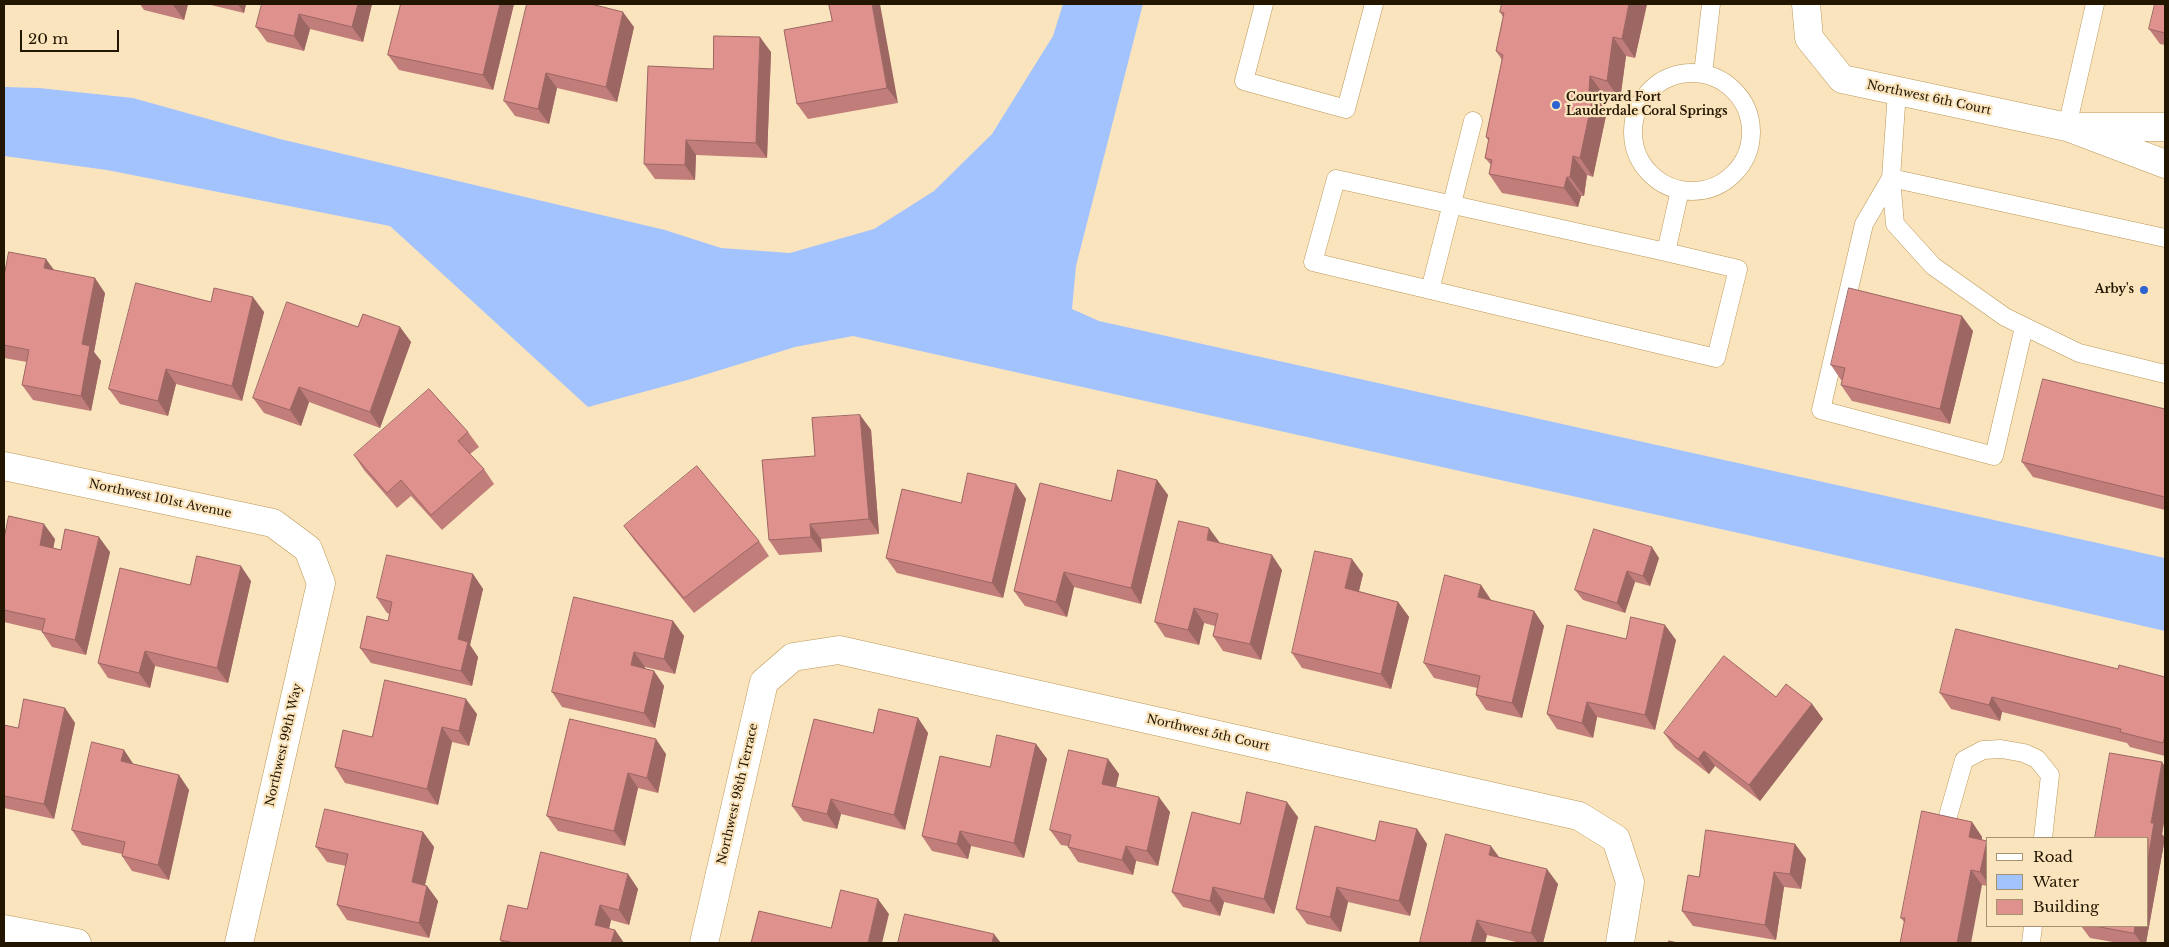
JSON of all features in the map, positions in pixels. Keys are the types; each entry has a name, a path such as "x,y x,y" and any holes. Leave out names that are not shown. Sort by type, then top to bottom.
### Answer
{"street":[{"name":"Northwest 6th Court","path":"1806,4 1809,38 1842,79 2067,127 2165,164"},
{"name":"Northwest 6th Court","path":"2067,127 2165,127"},
{"name":"Northwest 101st Avenue","path":"4,466 273,523 308,549"},
{"name":"Northwest 99th Way","path":"239,943 321,583 308,549"},
{"name":"Northwest 5th Court","path":"793,658 839,650 1579,816 1616,839 1630,882 1620,943"},
{"name":"Northwest 98th Terrace","path":"704,943 764,682 793,658"},
{"path":"4,928 77,943"}],"lane":[{"path":"1264,4 1244,81 1346,109 1374,4"},
{"path":"1703,74 1711,4"},
{"path":"2067,127 2095,4"},
{"path":"1686,73 1703,74 1719,80 1733,90 1743,102 1750,118 1751,135 1748,152 1740,166 1728,179 1714,187 1697,191 1680,190 1664,184 1650,174 1640,161 1634,145 1632,129 1635,112 1644,97 1655,85 1669,77 1686,73"},
{"path":"1898,91 1891,178 1895,224 1933,266 2004,317 2079,353 2165,374"},
{"path":"1430,290 1472,121"},
{"path":"1891,178 2165,238"},
{"path":"1891,178 1864,224 1821,410 1994,456 2024,326"},
{"path":"1336,179 1451,204 1738,270 1716,358 1313,262 1336,179"},
{"path":"1666,252 1680,190"},
{"path":"1948,816 1964,760 1983,750 2000,749 2024,753 2037,760 2050,775 2042,837"},
{"path":"2031,943 2033,927"}],"water":[{"path":"1063,4 1143,4 1076,266 1072,309 1099,321 2165,558 2165,631 1761,538 853,336 795,347 691,379 588,407 390,226 107,170 4,156 4,87 39,88 133,98 280,139 665,230 721,248 790,253 874,229 934,191 992,134 1053,36"}],"building":[{"path":"262,4 358,4 352,27 299,14 294,36 256,27"},
{"path":"401,4 500,4 483,75 388,55"},
{"path":"527,4 591,4 623,12 606,87 546,73 538,109 504,101"},
{"path":"829,4 872,4 887,88 797,104 784,30 832,21"},
{"name":"Courtyard Fort Lauderdale Coral Springs","path":"1502,4 1629,4 1622,39 1613,37 1607,81 1590,76 1589,91 1594,92 1580,158 1573,156 1570,177 1567,177 1564,188 1489,174 1492,160 1485,158 1489,138 1486,137 1503,55 1496,51 1504,13 1500,12"},
{"path":"2155,4 2165,4 2165,33 2149,29"},
{"path":"714,36 760,37 756,143 686,140 685,165 644,164 648,66 713,69"},
{"path":"9,252 46,259 44,268 95,278 82,344 90,346 81,396 22,385 29,350 4,345 4,277"},
{"path":"136,283 211,302 214,288 253,297 232,386 166,369 158,401 109,389"},
{"path":"1849,288 1962,316 1940,409 1841,385 1845,368 1831,365"},
{"path":"287,302 358,327 363,314 400,327 370,412 299,387 290,410 253,398"},
{"path":"2043,379 2165,409 2165,497 2022,462"},
{"path":"429,389 468,432 458,441 484,469 431,515 401,480 387,493 354,455"},
{"path":"860,415 869,519 810,524 811,537 769,540 762,460 815,456 812,418"},
{"path":"697,466 759,541 684,598 624,526"},
{"path":"1118,470 1157,480 1131,588 1064,572 1056,602 1014,591 1040,483 1111,501"},
{"path":"968,473 1016,484 992,583 886,558 902,489 961,503"},
{"path":"9,516 44,524 40,545 61,550 65,529 99,537 75,640 42,632 45,619 4,610 4,539"},
{"path":"1179,521 1209,528 1207,540 1272,555 1250,644 1213,636 1218,614 1194,608 1188,630 1155,622"},
{"path":"1594,529 1652,547 1643,576 1627,571 1617,603 1575,590"},
{"path":"1315,551 1352,559 1345,588 1398,602 1381,674 1292,653"},
{"path":"387,555 473,574 458,639 468,642 461,671 360,648 367,616 388,621 392,602 377,598"},
{"path":"197,556 241,566 217,668 145,651 139,673 98,663 120,568 190,585"},
{"path":"1445,575 1481,585 1478,597 1534,611 1512,703 1476,695 1480,676 1424,663"},
{"path":"574,597 673,621 664,659 634,652 631,665 654,671 644,713 552,692"},
{"path":"1631,617 1665,625 1645,715 1587,702 1582,723 1547,714 1567,625 1626,639"},
{"path":"1956,629 2118,669 2119,665 2165,677 2165,736 2163,743 2120,732 2121,729 1992,697 1989,705 1940,693"},
{"path":"1724,656 1776,697 1786,684 1812,704 1749,785 1704,751 1698,759 1664,733"},
{"path":"385,680 466,699 459,731 442,727 427,789 335,767 343,730 372,737"},
{"path":"24,699 65,708 44,804 4,796 4,725 18,728"},
{"path":"879,709 918,718 894,815 831,799 827,814 792,806 814,719 873,733"},
{"path":"570,719 656,739 647,778 628,773 614,831 547,816"},
{"path":"997,735 1036,744 1014,843 960,831 957,844 922,836 940,756 990,767"},
{"path":"92,742 124,750 121,761 179,775 158,865 122,856 125,842 72,830"},
{"path":"1069,750 1108,759 1102,784 1159,797 1147,851 1126,846 1122,860 1068,847 1071,835 1050,830"},
{"path":"2110,753 2162,762 2151,823 2154,823 2149,853 2149,837 2095,837"},
{"path":"1247,792 1287,802 1264,899 1213,887 1210,901 1172,892 1192,812 1240,824"},
{"path":"325,809 423,832 412,882 427,886 419,923 337,905 348,854 316,847"},
{"path":"1922,811 1972,822 1969,837 1986,841 1986,845 1980,872 1971,870 1957,943 1900,943 1905,918 1901,918"},
{"path":"1380,821 1417,829 1399,901 1337,887 1330,917 1296,909 1315,826 1375,841"},
{"path":"1706,830 1795,844 1790,874 1774,872 1765,925 1682,911 1688,875 1699,877"},
{"path":"1446,834 1491,846 1489,855 1547,869 1531,933 1477,920 1471,943 1420,942"},
{"path":"541,852 628,874 619,910 600,905 595,925 615,930 611,943 514,943 500,940 508,905 527,909"},
{"path":"841,890 878,899 868,943 751,943 759,911 831,928"},
{"path":"905,914 994,934 992,943 898,943"},
{"path":"2101,927 2135,927 2134,933"}],"place":[{"name":"Courtyard Fort Lauderdale Coral Springs","path":"1556,105"},
{"name":"Arby's","path":"2144,290"}]}
